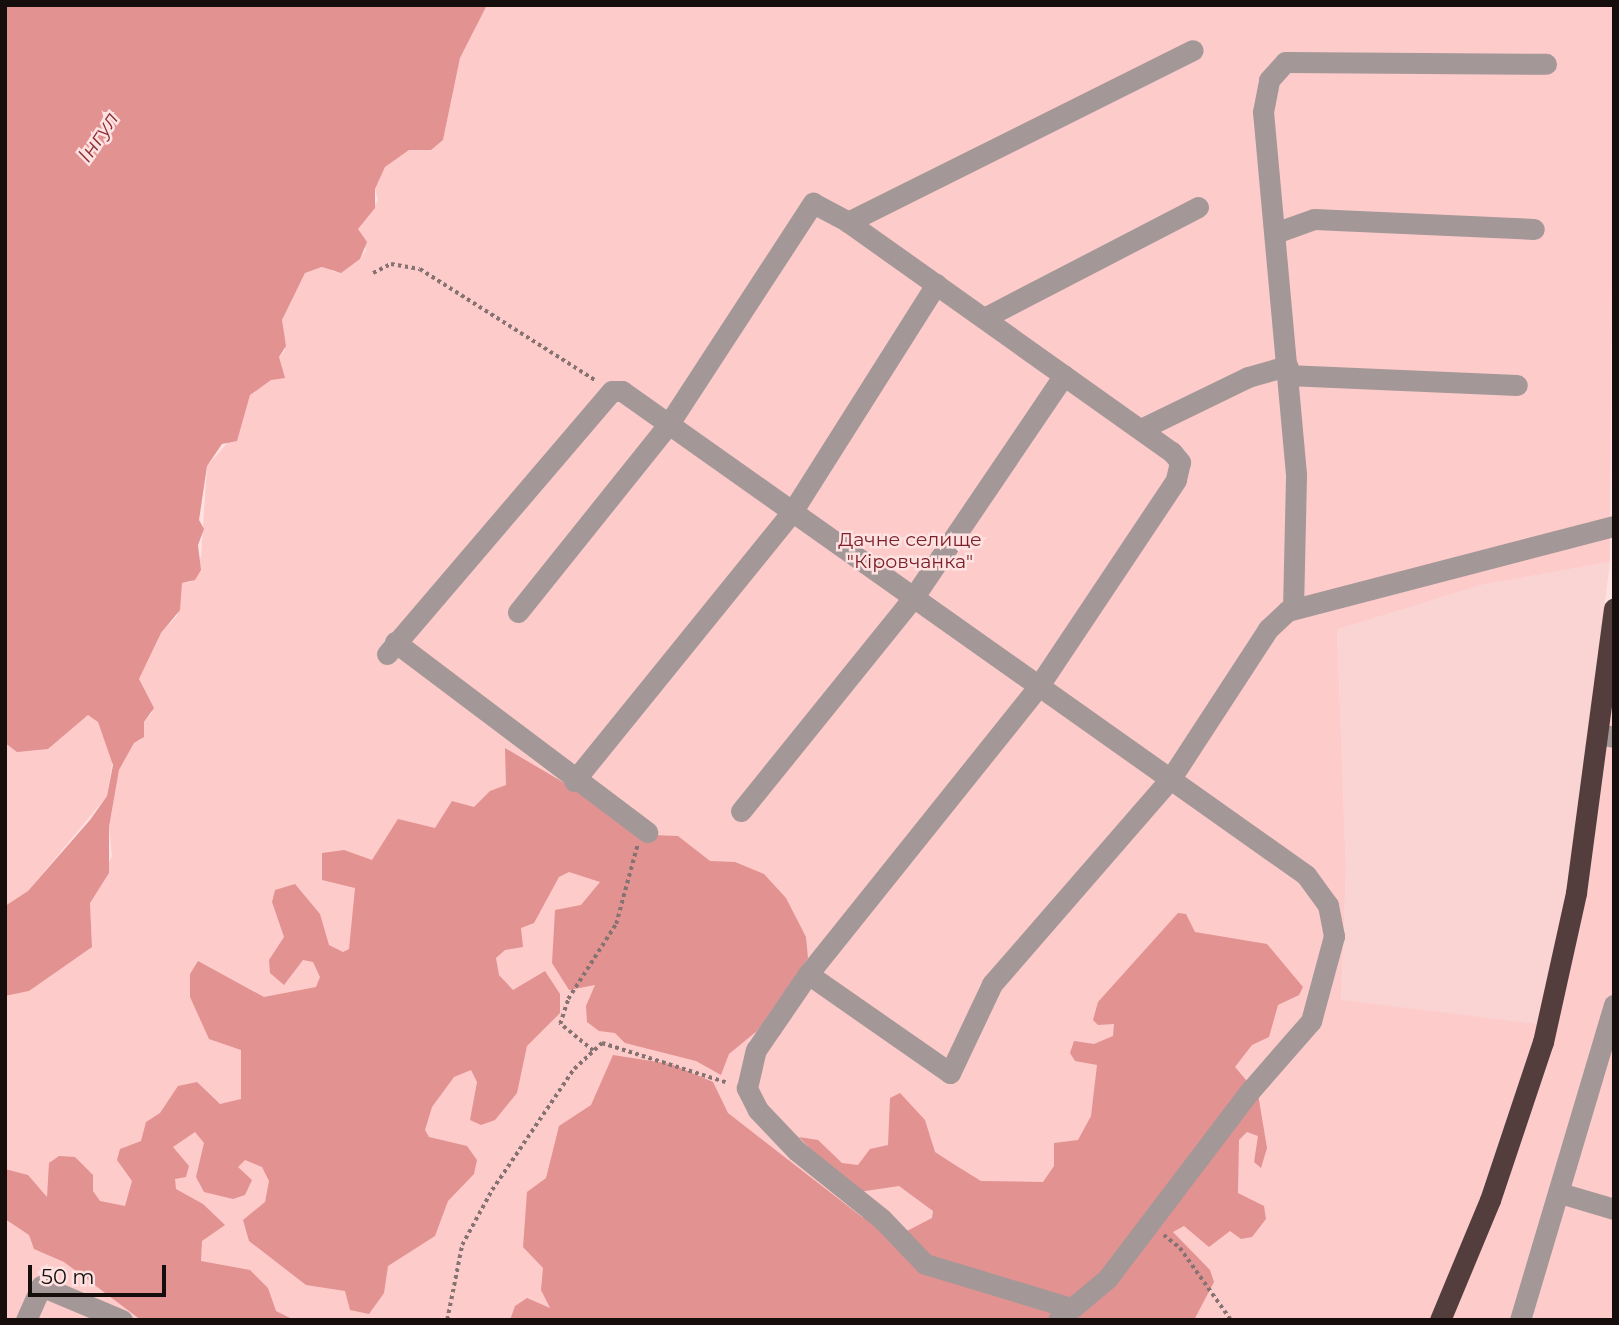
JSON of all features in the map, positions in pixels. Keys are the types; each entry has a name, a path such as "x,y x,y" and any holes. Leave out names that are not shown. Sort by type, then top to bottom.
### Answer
{"highway":[{"path":"1440,1320 1490,1200 1544,1042 1574,906 1606,736 1614,609"}],"lane":[{"path":"848,222 1193,50"},
{"path":"1293,609 1296,474 1263,113 1269,80 1285,62 1546,64"},
{"path":"518,612 670,422 813,203 848,222 936,284 1140,429 1180,462 1176,480 1038,687 808,974 756,1050 747,1087 758,1110 797,1151 882,1219 913,1256 956,1277 993,1282 1064,1314 1108,1278 1249,1093 1311,1021 1334,936 1328,905 1306,875 1171,778 1038,687 792,512 670,422 629,394 612,391 391,648 644,830"},
{"path":"984,318 1198,207"},
{"path":"1275,233 1314,219 1534,229"},
{"path":"574,781 792,512 936,284"},
{"path":"1140,429 1248,377 1287,370 1517,385"},
{"path":"741,811 913,598 1064,375"},
{"path":"808,974 950,1073 992,984 1171,778 1268,629 1293,609 1614,526"},
{"path":"1520,1320 1608,1050 1614,1005"},
{"path":"1560,1193 1614,1209"},
{"path":"26,1320 41,1286 122,1320"}],"path":[{"path":"373,272 391,264 420,270 612,391"},
{"path":"593,1051 560,1024 568,999 616,925 644,830"},
{"path":"447,1320 462,1245 474,1223 574,1069 602,1043 747,1087"},
{"path":"1150,1226 1180,1248 1231,1320"}],"shaded area":[{"path":"5,5 487,5 460,58 443,140 431,150 409,150 385,167 375,189 375,208 358,229 367,242 360,259 341,273 322,267 305,273 282,320 286,346 279,357 285,378 271,380 250,395 237,441 222,444 207,466 199,520 204,529 198,545 201,570 195,580 182,583 180,610 161,633 139,679 154,708 144,722 144,737 134,743 119,770 109,827 109,873 90,903 92,947 29,991 5,996 5,906 28,891 90,820 107,796 113,765 98,722 88,715 48,749 17,752 5,743"},
{"path":"1610,562 1568,890 1539,1024 1341,1001 1346,870 1337,628 1481,585"},
{"path":"505,748 653,835 678,836 710,861 735,862 764,874 786,898 806,937 808,958 757,1031 729,1054 721,1075 696,1061 625,1043 615,1033 599,1031 587,1022 586,1006 595,985 569,990 552,963 555,910 581,905 600,882 569,872 559,877 534,923 521,928 523,947 505,950 496,958 499,975 513,990 545,971 560,994 560,1013 527,1046 517,1093 495,1120 481,1125 470,1120 477,1082 471,1070 454,1077 432,1107 425,1130 429,1137 467,1146 477,1160 474,1174 448,1201 435,1236 388,1266 384,1293 369,1314 350,1310 345,1291 306,1285 249,1241 243,1220 265,1202 269,1181 262,1167 245,1160 238,1167 252,1180 245,1195 233,1199 204,1192 196,1177 204,1143 195,1132 173,1147 189,1166 186,1177 175,1179 176,1189 203,1204 225,1225 202,1241 201,1261 250,1270 268,1288 276,1311 294,1320 141,1320 64,1262 34,1249 29,1235 5,1219 5,1169 28,1175 47,1197 49,1163 59,1156 75,1157 93,1175 93,1191 100,1201 125,1206 132,1181 117,1160 120,1149 141,1141 146,1122 160,1113 178,1086 197,1082 220,1104 241,1099 241,1050 209,1039 190,997 190,974 198,961 264,997 316,987 320,977 313,962 303,960 284,985 270,973 269,960 284,937 272,902 275,890 295,884 320,914 329,945 343,952 349,949 355,888 322,880 322,853 344,850 372,860 398,819 435,828 452,801 474,807 490,791 506,785"},
{"path":"1178,913 1186,914 1195,932 1267,944 1303,987 1299,995 1278,1005 1269,1037 1252,1045 1235,1067 1258,1094 1267,1148 1261,1168 1254,1162 1258,1136 1247,1132 1239,1140 1238,1193 1264,1206 1266,1219 1252,1237 1241,1239 1230,1231 1209,1247 1184,1226 1173,1232 1210,1270 1214,1282 1194,1320 510,1320 515,1306 527,1298 550,1308 541,1290 543,1268 523,1247 527,1192 546,1178 559,1126 591,1105 613,1055 671,1064 713,1082 728,1113 862,1217 903,1233 932,1218 933,1211 899,1186 852,1193 799,1137 818,1140 842,1163 858,1165 870,1149 888,1145 890,1098 900,1093 925,1120 935,1152 955,1165 981,1181 1043,1182 1054,1166 1054,1143 1078,1140 1091,1116 1097,1065 1075,1061 1070,1053 1074,1041 1094,1044 1113,1036 1114,1024 1098,1025 1093,1020 1098,1002"}],"green space":[{"name":"Дачне селище \"Кіровчанка\"","path":"487,5 1614,5 1610,562 1481,585 1337,629 1346,870 1341,1000 1539,1024 1462,1251 1429,1320 5,1320 5,996 29,991 92,946 90,903 112,856 109,827 119,770 134,743 142,739 144,722 152,713 139,679 161,633 177,616 182,583 191,582 201,557 207,466 238,431 250,395 285,350 282,320 305,273 323,267 335,272 360,259 366,250 358,229 378,200 375,189 385,167 409,150 431,150 443,140 460,58"},
{"path":"1614,694 1614,1320 1451,1320 1499,1204 1564,998 1587,895"},
{"path":"88,715 98,721 113,758 107,796 28,891 5,906 5,743 11,748 48,749"}],"water label":[{"name":"Інгул","path":"98,137"}]}
